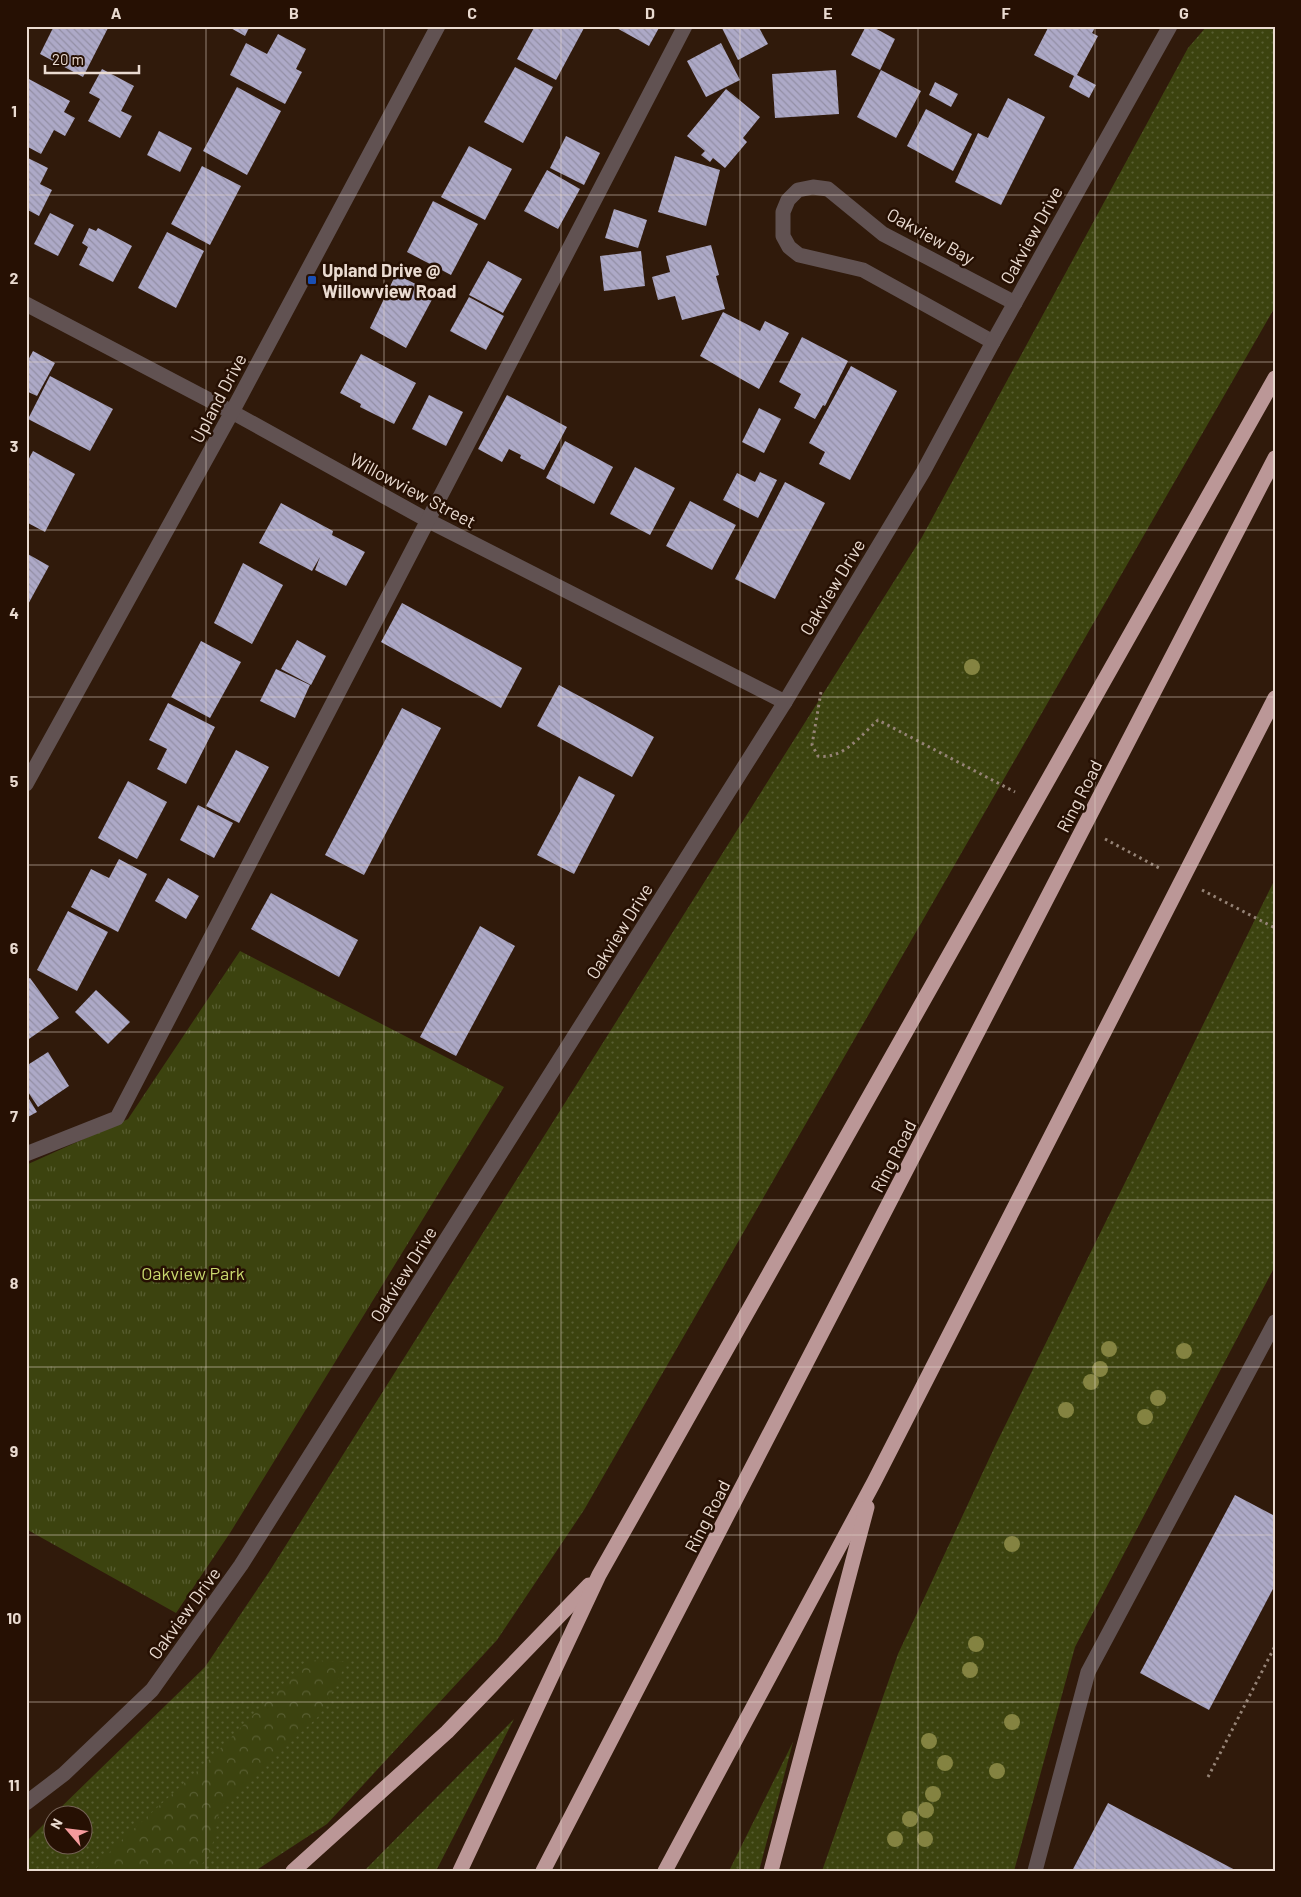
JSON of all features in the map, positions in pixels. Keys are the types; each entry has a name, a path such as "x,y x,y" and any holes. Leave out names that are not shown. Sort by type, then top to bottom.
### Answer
{"highway":[{"path":"460,1871 599,1574 1275,378"},
{"name":"Ring Road","path":"543,1871 1275,458"},
{"path":"665,1871 874,1482 1275,698"},
{"path":"771,1871 874,1482"},
{"path":"293,1871 447,1732 599,1574"}],"street":[{"name":"Upland Drive","path":"26,784 232,412 438,26"},
{"path":"26,1154 117,1118 684,26"},
{"name":"Oakview Drive","path":"26,1802 64,1774 152,1690 241,1565 785,702 923,472 992,342 1170,26"},
{"name":"Oakview Bay","path":"992,342 863,270 799,255 789,247 783,236 782,218 788,200 798,190 813,187 828,189 883,234 1015,302"},
{"name":"Willowview Street","path":"26,304 232,412 427,520 785,702"},
{"path":"1035,1871 1088,1672 1275,1322"}],"path":[{"path":"799,677 821,690 812,745 818,756 829,758 842,752 878,720"},
{"path":"1208,1777 1275,1646"}],"green space":[{"path":"1207,26 1275,26 1275,307 584,1510 497,1640 327,1824 255,1871 26,1871 26,1842 42,1826 42,1854 92,1854 92,1804 64,1804 205,1667 269,1572 922,537 1188,48"},
{"path":"1275,879 1275,1266 1075,1647 1014,1871 822,1871 898,1654 996,1444"},
{"name":"Oakview Park","path":"240,951 504,1087 230,1533 176,1613 26,1529 26,1165 128,1119"},
{"path":"307,1660 347,1662 320,1715 220,1807 211,1852 197,1871 94,1871 113,1848 206,1763"},
{"path":"514,1719 436,1871 364,1871"},
{"path":"793,1742 759,1871 729,1871"}],"building":[{"path":"54,26 109,26 83,77 40,54"},
{"path":"227,26 250,26 245,36"},
{"path":"535,26 584,28 556,80 517,59"},
{"path":"613,26 660,26 649,46"},
{"path":"721,26 758,26 768,44 738,60"},
{"path":"866,26 871,26 895,39 880,70 851,55"},
{"path":"1049,26 1096,26 1092,33 1098,36 1077,75 1096,85 1089,98 1069,87 1074,76 1034,55"},
{"path":"278,34 306,49 296,69 302,72 285,104 230,75 246,43 267,54"},
{"path":"721,43 740,80 706,97 687,61"},
{"path":"515,67 553,87 523,143 484,122"},
{"path":"102,69 134,86 121,111 132,116 120,138 88,121 100,99 89,93"},
{"path":"836,70 839,114 775,118 772,74"},
{"path":"881,70 921,91 896,138 857,117"},
{"path":"27,78 70,101 64,112 75,118 65,136 54,130 41,154 26,146"},
{"path":"935,82 958,94 951,107 929,95"},
{"path":"237,87 281,111 247,175 203,151"},
{"path":"726,89 760,117 743,138 747,142 725,168 713,158 710,162 701,155 705,151 687,136"},
{"path":"1008,98 1045,117 1001,205 955,182 978,133 988,138"},
{"path":"926,109 972,134 953,171 907,146"},
{"path":"159,131 192,148 180,172 147,155"},
{"path":"566,136 600,153 584,185 550,168"},
{"path":"469,146 512,169 485,220 441,197"},
{"path":"675,156 720,170 706,226 658,212"},
{"path":"26,157 48,168 40,184 52,190 39,216 26,209"},
{"path":"202,166 241,186 210,245 171,224"},
{"path":"547,170 580,189 558,229 524,211"},
{"path":"433,201 478,224 451,275 407,252"},
{"path":"614,209 647,220 638,248 605,238"},
{"path":"50,213 74,225 58,256 34,244"},
{"path":"89,228 96,231 98,228 132,246 113,282 79,265 88,247 82,243"},
{"path":"167,232 204,251 176,308 138,288"},
{"path":"711,245 719,275 716,276 725,309 682,320 675,296 658,300 652,277 670,272 666,256"},
{"path":"641,251 645,286 604,291 600,256"},
{"path":"488,261 522,279 503,313 469,295"},
{"path":"396,274 435,294 406,348 370,328"},
{"path":"469,297 504,316 486,350 450,331"},
{"path":"723,312 760,331 765,321 789,333 759,389 700,356"},
{"path":"802,337 848,361 825,406 823,405 815,419 794,408 801,394 779,382"},
{"path":"33,351 55,363 37,396 26,391 26,364"},
{"path":"361,354 416,383 394,424 360,407 361,404 340,393"},
{"path":"851,366 897,391 850,480 819,464 825,452 809,443"},
{"path":"50,376 113,409 90,451 28,419"},
{"path":"429,395 463,412 446,446 412,429"},
{"path":"507,395 567,427 544,470 520,458 521,455 509,449 502,462 478,449"},
{"path":"759,408 781,419 764,453 742,442"},
{"path":"565,441 613,467 594,504 546,478"},
{"path":"33,451 75,474 45,532 26,522 26,464"},
{"path":"635,467 675,488 650,535 610,514"},
{"path":"760,472 777,480 758,518 723,500 737,473 755,482"},
{"path":"785,482 825,503 775,599 735,579"},
{"path":"690,501 736,525 712,570 666,546"},
{"path":"281,503 333,531 332,535 365,552 346,586 315,570 320,557 312,571 259,543"},
{"path":"26,553 49,566 26,608"},
{"path":"243,563 283,585 252,644 214,623"},
{"path":"402,603 522,668 501,708 381,642"},
{"path":"297,640 326,656 311,685 281,669"},
{"path":"201,641 241,662 210,718 171,697"},
{"path":"276,669 310,685 295,718 260,701"},
{"path":"559,685 654,737 632,777 537,726"},
{"path":"168,703 215,727 186,784 157,769 167,749 149,740"},
{"path":"402,708 441,728 364,875 325,855"},
{"path":"236,750 269,767 239,823 206,806"},
{"path":"579,776 615,795 574,874 537,855"},
{"path":"128,781 167,802 137,859 98,838"},
{"path":"198,805 233,823 214,858 180,840"},
{"path":"119,859 147,874 118,932 71,907 91,869 109,878"},
{"path":"168,878 199,896 186,919 155,901"},
{"path":"271,893 358,940 339,977 251,929"},
{"path":"68,911 108,932 77,991 37,970"},
{"path":"480,926 515,946 456,1056 420,1037"},
{"path":"30,978 59,1018 26,1041 26,980"},
{"path":"96,990 130,1022 108,1044 75,1012"},
{"path":"48,1052 69,1086 38,1107 26,1089 26,1066"},
{"path":"26,1094 37,1112 26,1118"},
{"path":"1235,1495 1275,1516 1275,1585 1209,1710 1140,1673"},
{"path":"1108,1803 1237,1871 1072,1871"}],"place":[{"name":"Upland Drive @ Willowview Road","path":"312,280"}]}
